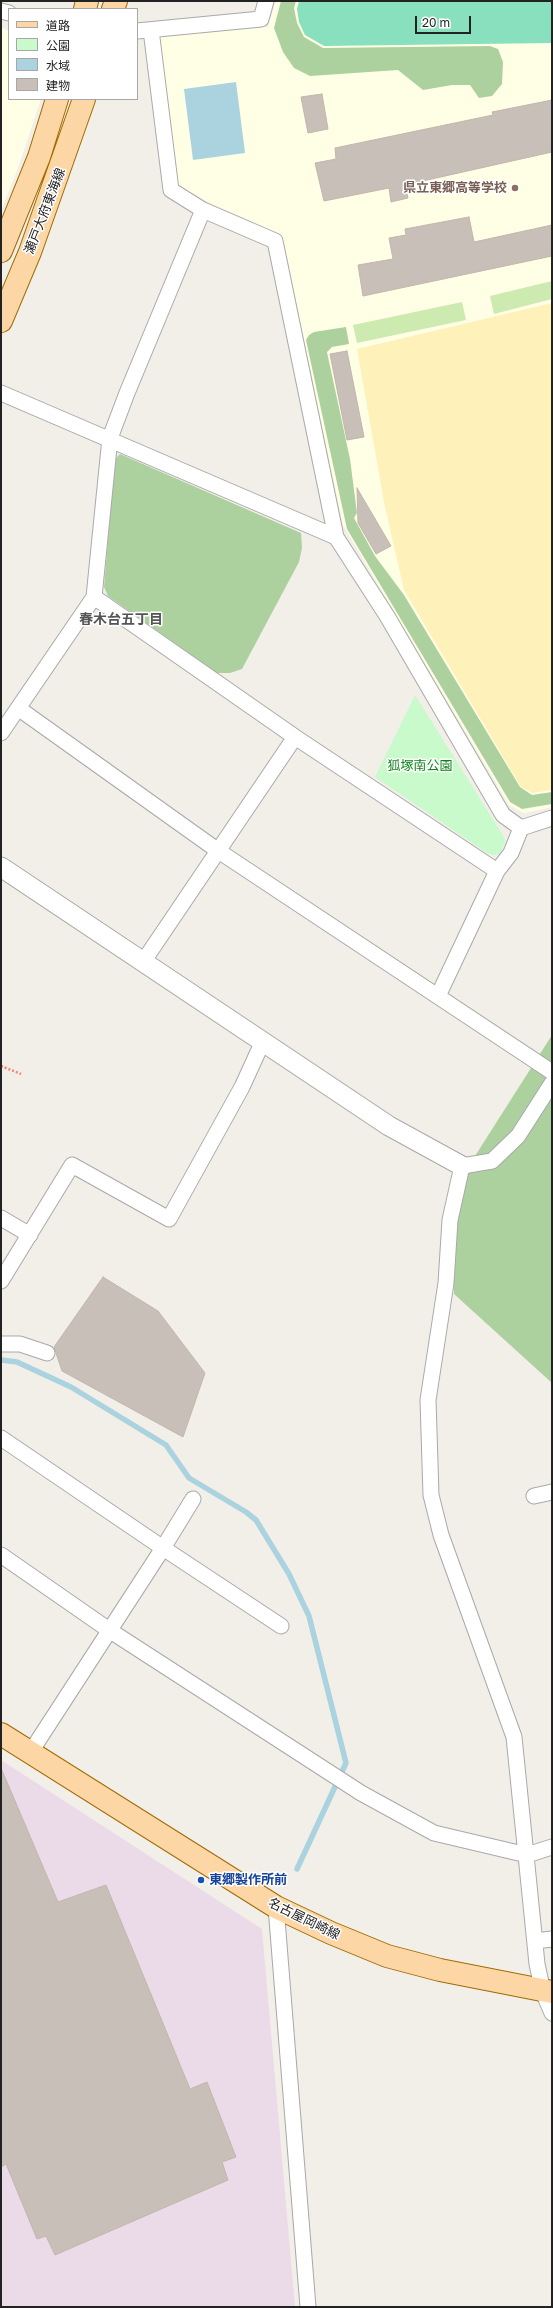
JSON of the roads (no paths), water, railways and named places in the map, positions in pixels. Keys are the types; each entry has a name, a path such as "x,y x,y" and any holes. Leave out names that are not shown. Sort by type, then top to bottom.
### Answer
{"main road":[{"name":"瀬戸大府東海線","path":"1,251 39,157 57,100"},
{"name":"瀬戸大府東海線","path":"1,321 35,237 84,100"},
{"name":"名古屋岡崎線","path":"1,1734 276,1907 331,1933 387,1956 440,1970 548,1992"}],"street":[{"path":"266,1 261,19 144,31 171,190 203,210 275,241 336,537 387,616 502,815 521,828"},
{"path":"1,733 94,597 110,438 127,393 203,210"},
{"path":"1,393 110,438 336,537"},
{"path":"94,597 295,737 497,871"},
{"path":"18,708 217,850 552,1072"},
{"path":"143,962 217,850 295,737"},
{"path":"521,828 552,818"},
{"path":"438,996 497,871 511,853 521,828"},
{"path":"1,868 389,1126 462,1166 492,1161 518,1136 552,1083"},
{"path":"2,1279 72,1165 168,1219 242,1087 263,1041"},
{"path":"462,1166 450,1220 446,1283 428,1400 431,1495 441,1535 514,1737 528,1855 537,1964 548,1992 552,2013"},
{"path":"1,1218 30,1235"},
{"path":"1,1344 20,1344 47,1353"},
{"path":"1,1438 281,1626"},
{"path":"534,1496 552,1492"},
{"path":"30,1752 194,1499"},
{"path":"1,1555 109,1630 361,1793 434,1833 528,1855 552,1847"},
{"path":"276,1907 308,2307"},
{"path":"535,1941 552,1939"}],"water":[{"path":"236,82 245,153 193,160 184,89"}],"waterway":[{"path":"1,1360 17,1362 71,1387 166,1445 189,1478 246,1512 256,1520 289,1574 309,1616 346,1763 297,1869"}],"place":[{"name":"県立東郷高等学校","path":"515,188"},
{"name":"東郷製作所前","path":"201,1880"}],"district":[{"name":"春木台五丁目","path":"121,620"}],"park label":[{"name":"狐塚南公園","path":"420,766"}]}
